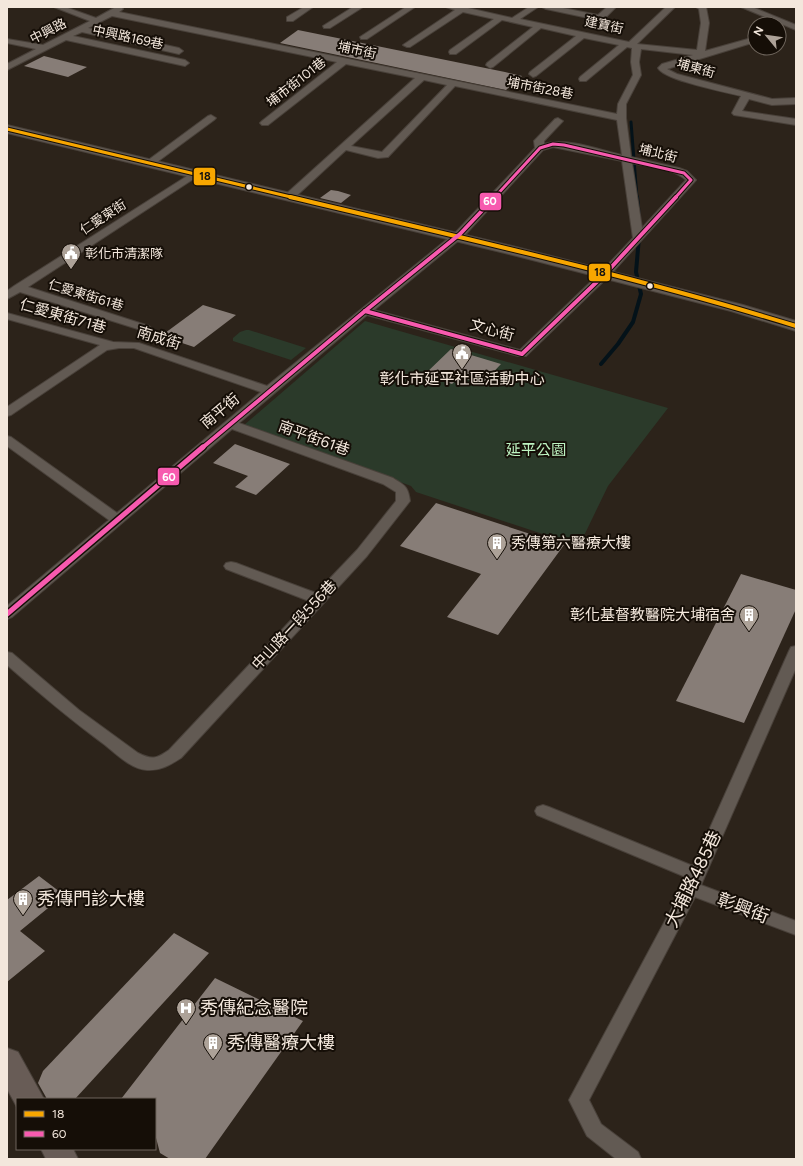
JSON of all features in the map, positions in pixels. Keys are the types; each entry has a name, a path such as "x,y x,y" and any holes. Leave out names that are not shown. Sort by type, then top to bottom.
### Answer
{"main road":[{"path":"7,129 606,273 796,326"},
{"path":"7,1061 28,1098"},
{"path":"58,1150 62,1159"}],"street":[{"path":"58,7 97,21"},
{"name":"中興路","path":"7,67 123,7"},
{"path":"290,19 309,7"},
{"path":"327,26 359,7"},
{"path":"364,37 412,7"},
{"name":"建寶街","path":"450,7 464,8 514,20 632,44 701,52 704,23 703,8 700,7"},
{"path":"514,20 534,7"},
{"path":"546,7 600,18"},
{"path":"533,74 583,34 612,7"},
{"path":"584,79 632,44 671,7"},
{"path":"745,7 795,28"},
{"path":"407,45 464,8"},
{"name":"埔市街","path":"111,13 422,77"},
{"path":"453,52 501,17"},
{"path":"490,65 540,25"},
{"path":"80,29 179,51"},
{"name":"中興路169巷","path":"66,37 185,62"},
{"path":"7,41 44,48"},
{"name":"埔東街","path":"747,41 662,68 667,73 674,76 772,102 796,101"},
{"path":"606,273 638,238 621,118 622,104 637,75 632,44"},
{"name":"埔市街101巷","path":"265,123 344,61"},
{"path":"289,197 422,77"},
{"name":"埔市街28巷","path":"422,77 621,118"},
{"path":"344,147 378,155 385,155 453,83"},
{"path":"746,95 737,113 796,122"},
{"path":"150,163 211,118"},
{"path":"456,237 540,148 539,141 558,121"},
{"name":"埔北街","path":"540,148 545,145 564,145 684,173 691,180 638,238"},
{"name":"仁愛東街","path":"7,296 195,174"},
{"name":"南平街","path":"7,614 229,424 456,237"},
{"name":"文心街","path":"365,311 522,354 606,273"},
{"name":"仁愛東街61巷","path":"18,288 145,328"},
{"name":"仁愛東街71巷","path":"7,316 112,345"},
{"name":"南成街","path":"7,412 102,348 112,345 135,345 269,391"},
{"name":"南平街61巷","path":"229,424 388,481"},
{"path":"7,440 117,519"},
{"name":"中山路一段556巷","path":"7,657 74,714 132,758 146,764 161,763 174,754 362,553 403,501 402,490 388,481"},
{"path":"231,566 318,599"},
{"name":"大埔路485巷","path":"632,1159 594,1130 579,1100 694,881 796,651"},
{"name":"彰興街","path":"544,811 796,928"}],"green space":[{"name":"延平公園","path":"365,321 668,408 608,486 579,546 416,492 411,486 244,425"},
{"path":"246,330 306,348 291,360 233,341 233,338 240,332"}],"building":[{"path":"298,30 522,76 506,90 280,43"},
{"path":"44,56 87,67 68,77 24,66"},
{"path":"331,190 351,195 341,203 320,198"},
{"path":"203,305 236,315 194,347 161,336"},
{"name":"彰化市延平社區活動中心","path":"451,349 501,364 482,384 459,377 452,384 424,375"},
{"path":"235,444 290,464 256,495 235,487 248,476 213,463"},
{"name":"秀傳第六醫療大樓","path":"436,503 564,545 498,635 447,617 481,574 400,546"},
{"name":"彰化基督教醫院大埔宿舍","path":"741,574 796,590 796,609 744,723 676,701"},
{"name":"秀傳門診大樓","path":"39,876 64,895 20,931 45,951 7,982 7,900"},
{"path":"174,933 209,953 76,1098 46,1098 38,1083 43,1071"},
{"name":"秀傳醫療大樓","path":"215,978 303,1021 205,1159 170,1159 160,1153 156,1138 156,1098 122,1098"}],"waterway":[{"path":"631,122 637,198"},
{"path":"637,197 639,217"},
{"path":"601,364 618,344 633,322 641,294 636,272 639,237"}],"transit line":[{"name":"18","path":"7,129 512,250 737,308 796,326"},
{"name":"60","path":"7,614 320,348 460,234 540,148 553,144 564,145 676,170 684,173 691,180 606,273 522,354 365,311"}],"place":[{"name":"彰化市清潔隊","path":"71,270"},
{"name":"彰化市延平社區活動中心","path":"462,370"},
{"name":"秀傳第六醫療大樓","path":"497,560"},
{"name":"彰化基督教醫院大埔宿舍","path":"749,632"},
{"name":"秀傳門診大樓","path":"23,916"},
{"name":"秀傳紀念醫院","path":"186,1025"},
{"name":"秀傳醫療大樓","path":"213,1060"}]}
